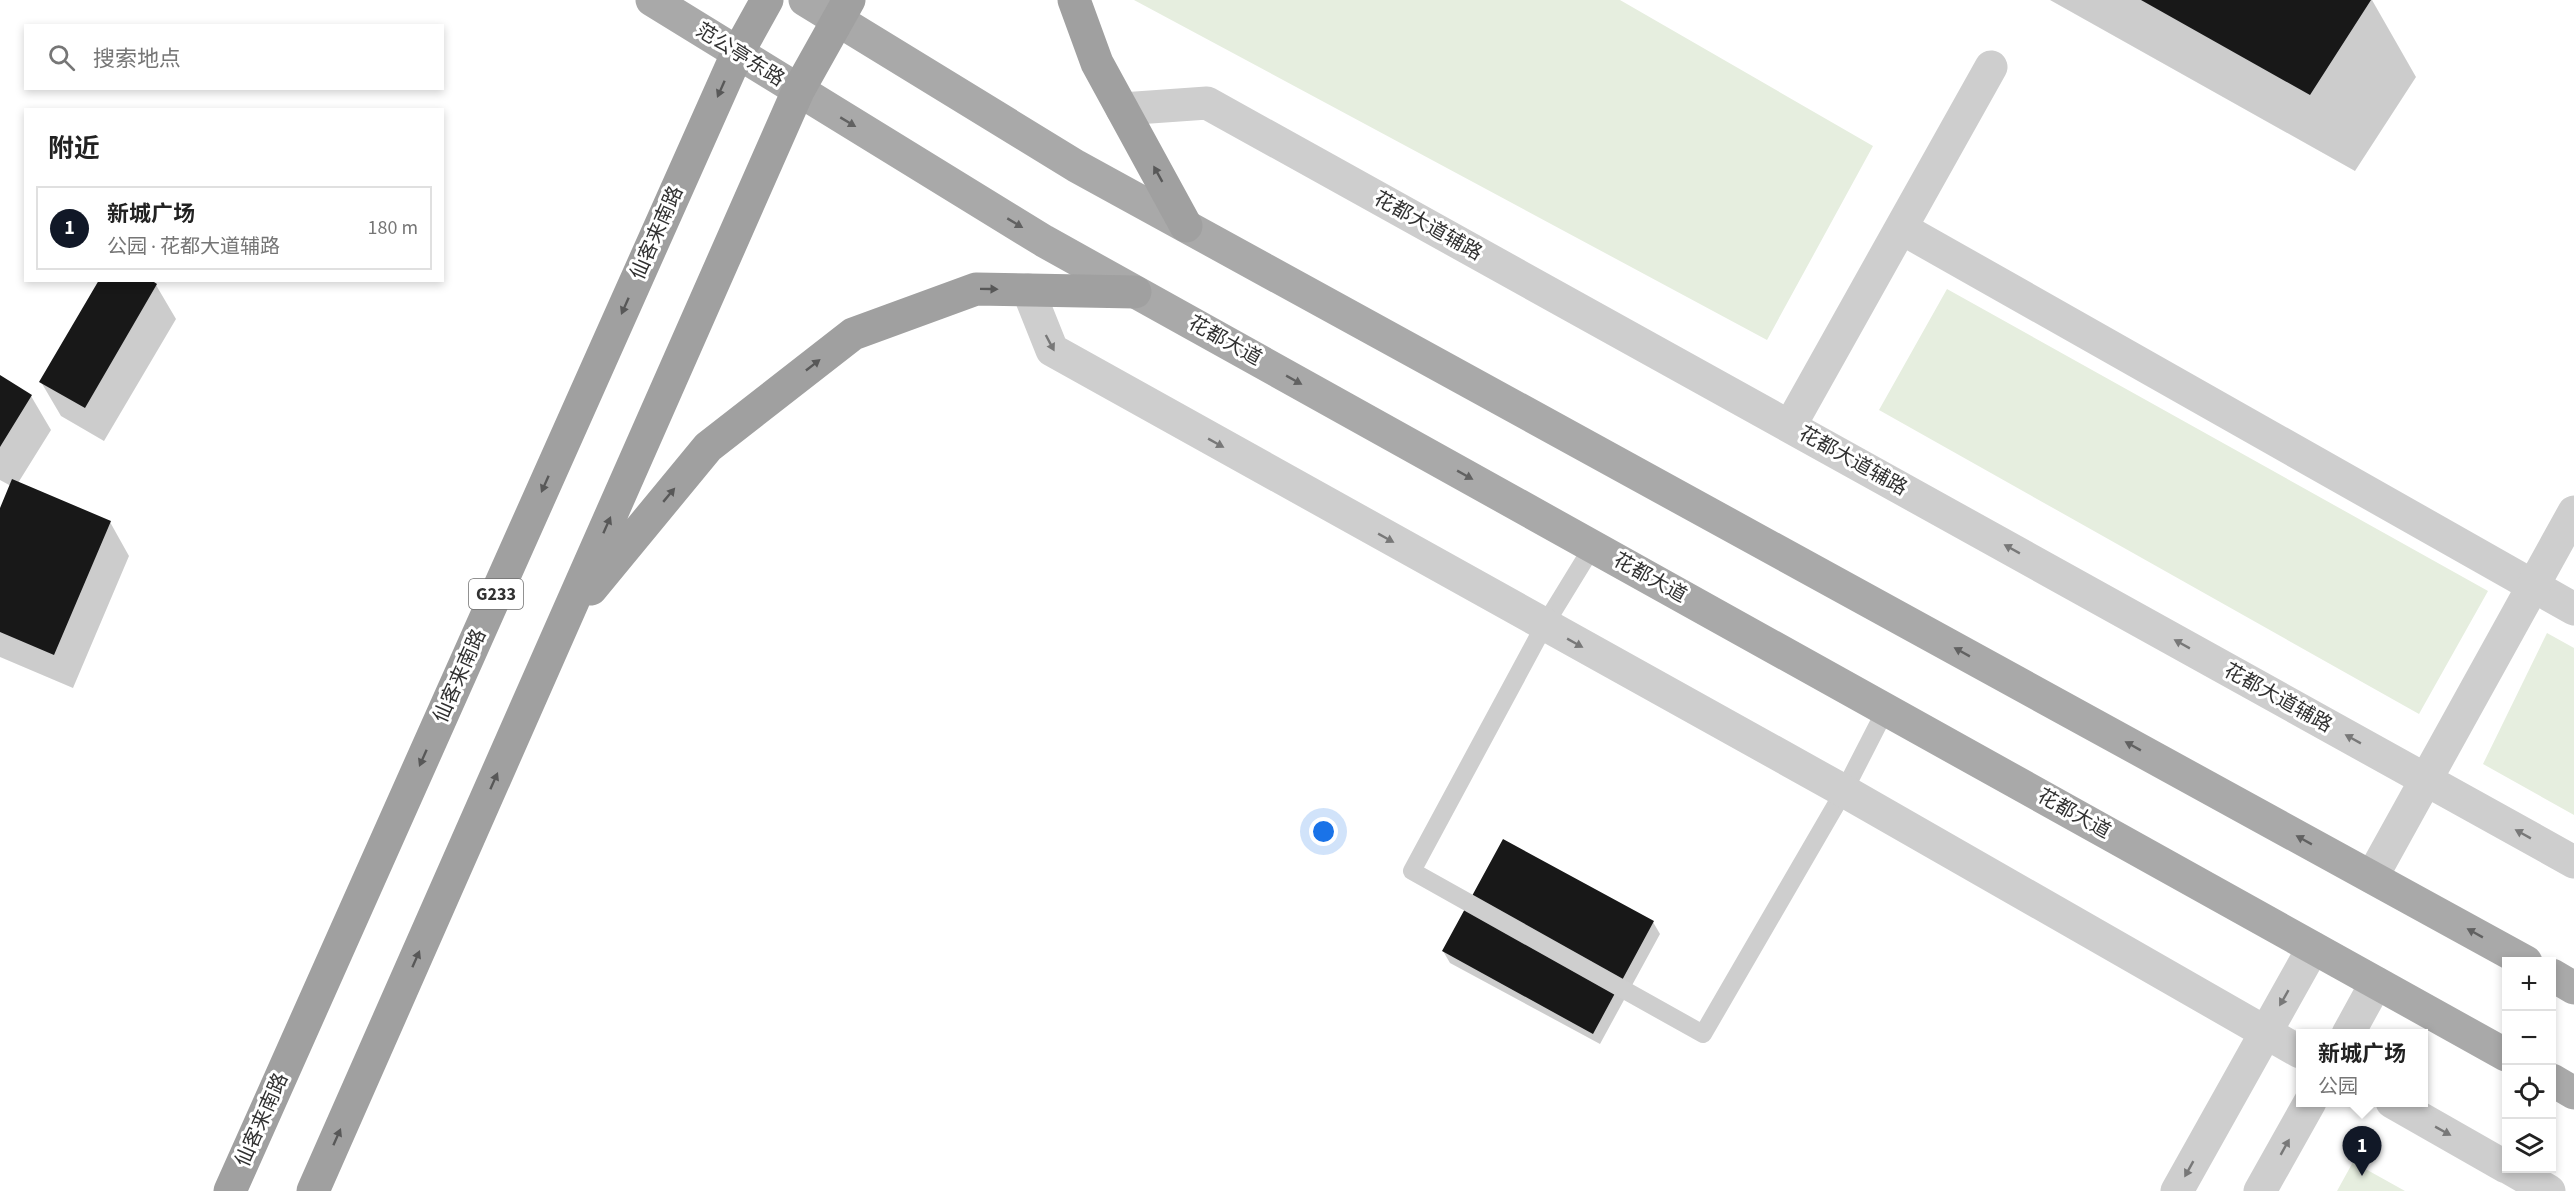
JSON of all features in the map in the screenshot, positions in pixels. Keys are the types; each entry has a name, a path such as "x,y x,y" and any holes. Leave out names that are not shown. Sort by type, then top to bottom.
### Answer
{"highway":[{"name":"仙客来南路","path":"230,1191 737,54 767,0"},
{"path":"1074,0 1097,63 1186,226"},
{"path":"313,1191 798,91 843,11"},
{"path":"565,621 708,447 853,334 976,289 1135,292"}],"main road":[{"name":"范公亭东路","path":"652,0 798,91"},
{"path":"805,0 843,11 1076,166 2517,957"},
{"name":"花都大道","path":"798,91 1044,241 2502,1053"},
{"path":"2556,977 2574,988"},
{"path":"2556,1082 2574,1093"}],"street":[{"path":"1790,426 1991,67"},
{"name":"花都大道辅路","path":"1122,109 1207,103 2574,862"},
{"path":"1901,228 2574,609"},
{"path":"1028,290 1052,350 1844,791 2296,1049"},
{"path":"2372,877 2574,512"},
{"path":"2177,1191 2313,948"},
{"path":"2351,1029 2376,982"},
{"path":"2260,1191 2307,1107"},
{"path":"2400,1107 2502,1165"},
{"path":"2517,1173 2549,1191"}],"lane":[{"path":"1593,546 1544,626 1412,871 1703,1034 1844,791 1886,709"}],"green space":[{"path":"1134,0 1620,0 1873,146 1767,340"},
{"path":"1947,289 2488,591 2419,714 1879,410"},
{"path":"2547,633 2574,648 2574,815 2483,764"},
{"path":"2353,1162 2405,1191 2337,1191"}],"building":[{"path":"2141,0 2371,0 2310,95"},
{"path":"98,282 154,282 157,284 85,408 39,382"},
{"path":"0,375 32,395 0,447"},
{"path":"12,479 111,521 54,655 0,632 0,508"},
{"path":"1503,839 1654,921 1593,1034 1442,951"}],"place":[{"name":"新城广场","path":"2362,1176"}]}
